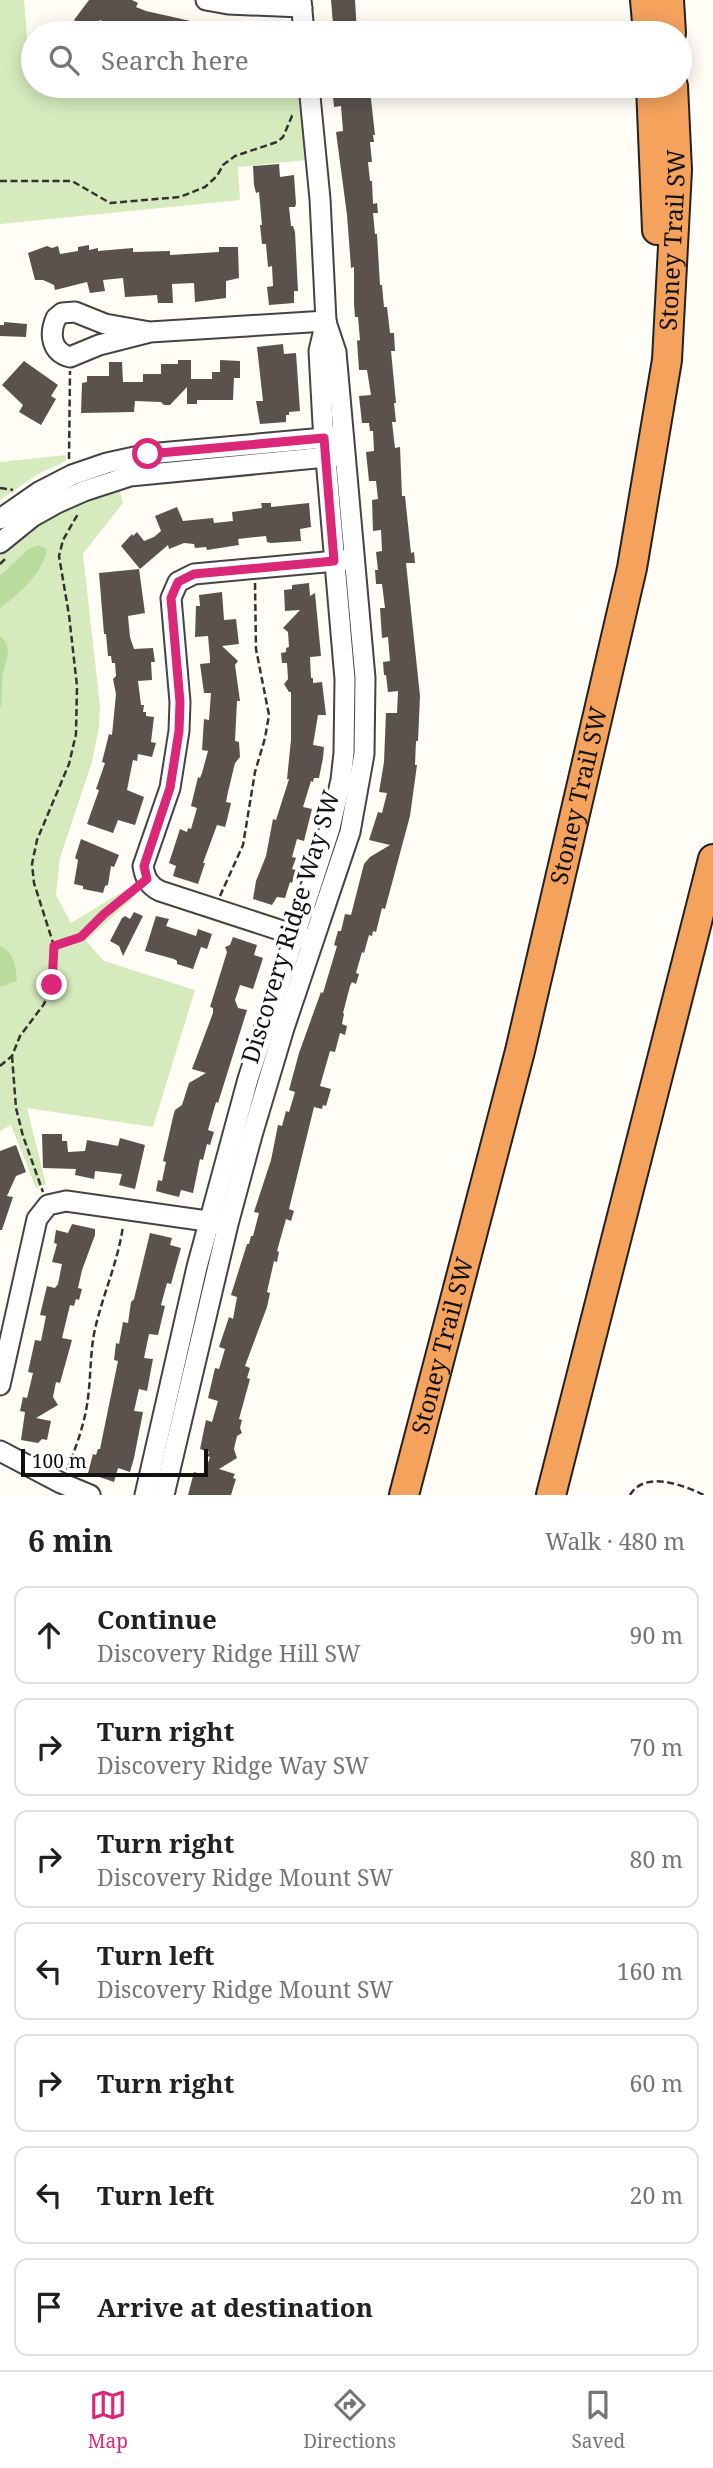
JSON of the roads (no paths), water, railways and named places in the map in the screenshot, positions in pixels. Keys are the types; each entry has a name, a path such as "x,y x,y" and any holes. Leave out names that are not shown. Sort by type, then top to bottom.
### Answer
{"highway":[{"path":"645,0 647,21"},
{"path":"669,0 670,21"},
{"path":"632,568 628,529 645,429 655,317 657,203 653,98"},
{"name":"Stoney Trail SW","path":"404,1495 520,1051 632,568 667,360 677,170 674,98"},
{"path":"551,1495 711,870"}],"street":[{"path":"206,0 228,5 302,4"},
{"name":"Discovery Ridge Way SW","path":"145,1495 228,1224 267,1085 341,780 354,753 365,678 355,560 319,351 326,321 310,98"},
{"path":"150,332 105,324 75,312 62,313 53,325 53,344 63,355 70,357 99,345 150,332 326,321"},
{"path":"0,519 21,503 72,475 107,463 148,454 334,447"},
{"path":"0,543 32,517 57,503 130,476 334,447"},
{"name":"Discovery Ridge Way SW","path":"334,447 334,561 354,753"},
{"path":"304,938 160,891 147,879 144,866 170,788 179,731 180,702 171,598 178,582 194,574 355,560"},
{"name":"Discovery Ridge Way SW","path":"164,1495 208,1221 248,1079 304,938"},
{"path":"248,1079 267,1085"},
{"path":"0,1385 37,1219 48,1205 66,1201 228,1224"},
{"path":"0,1451 90,1495"}]}
